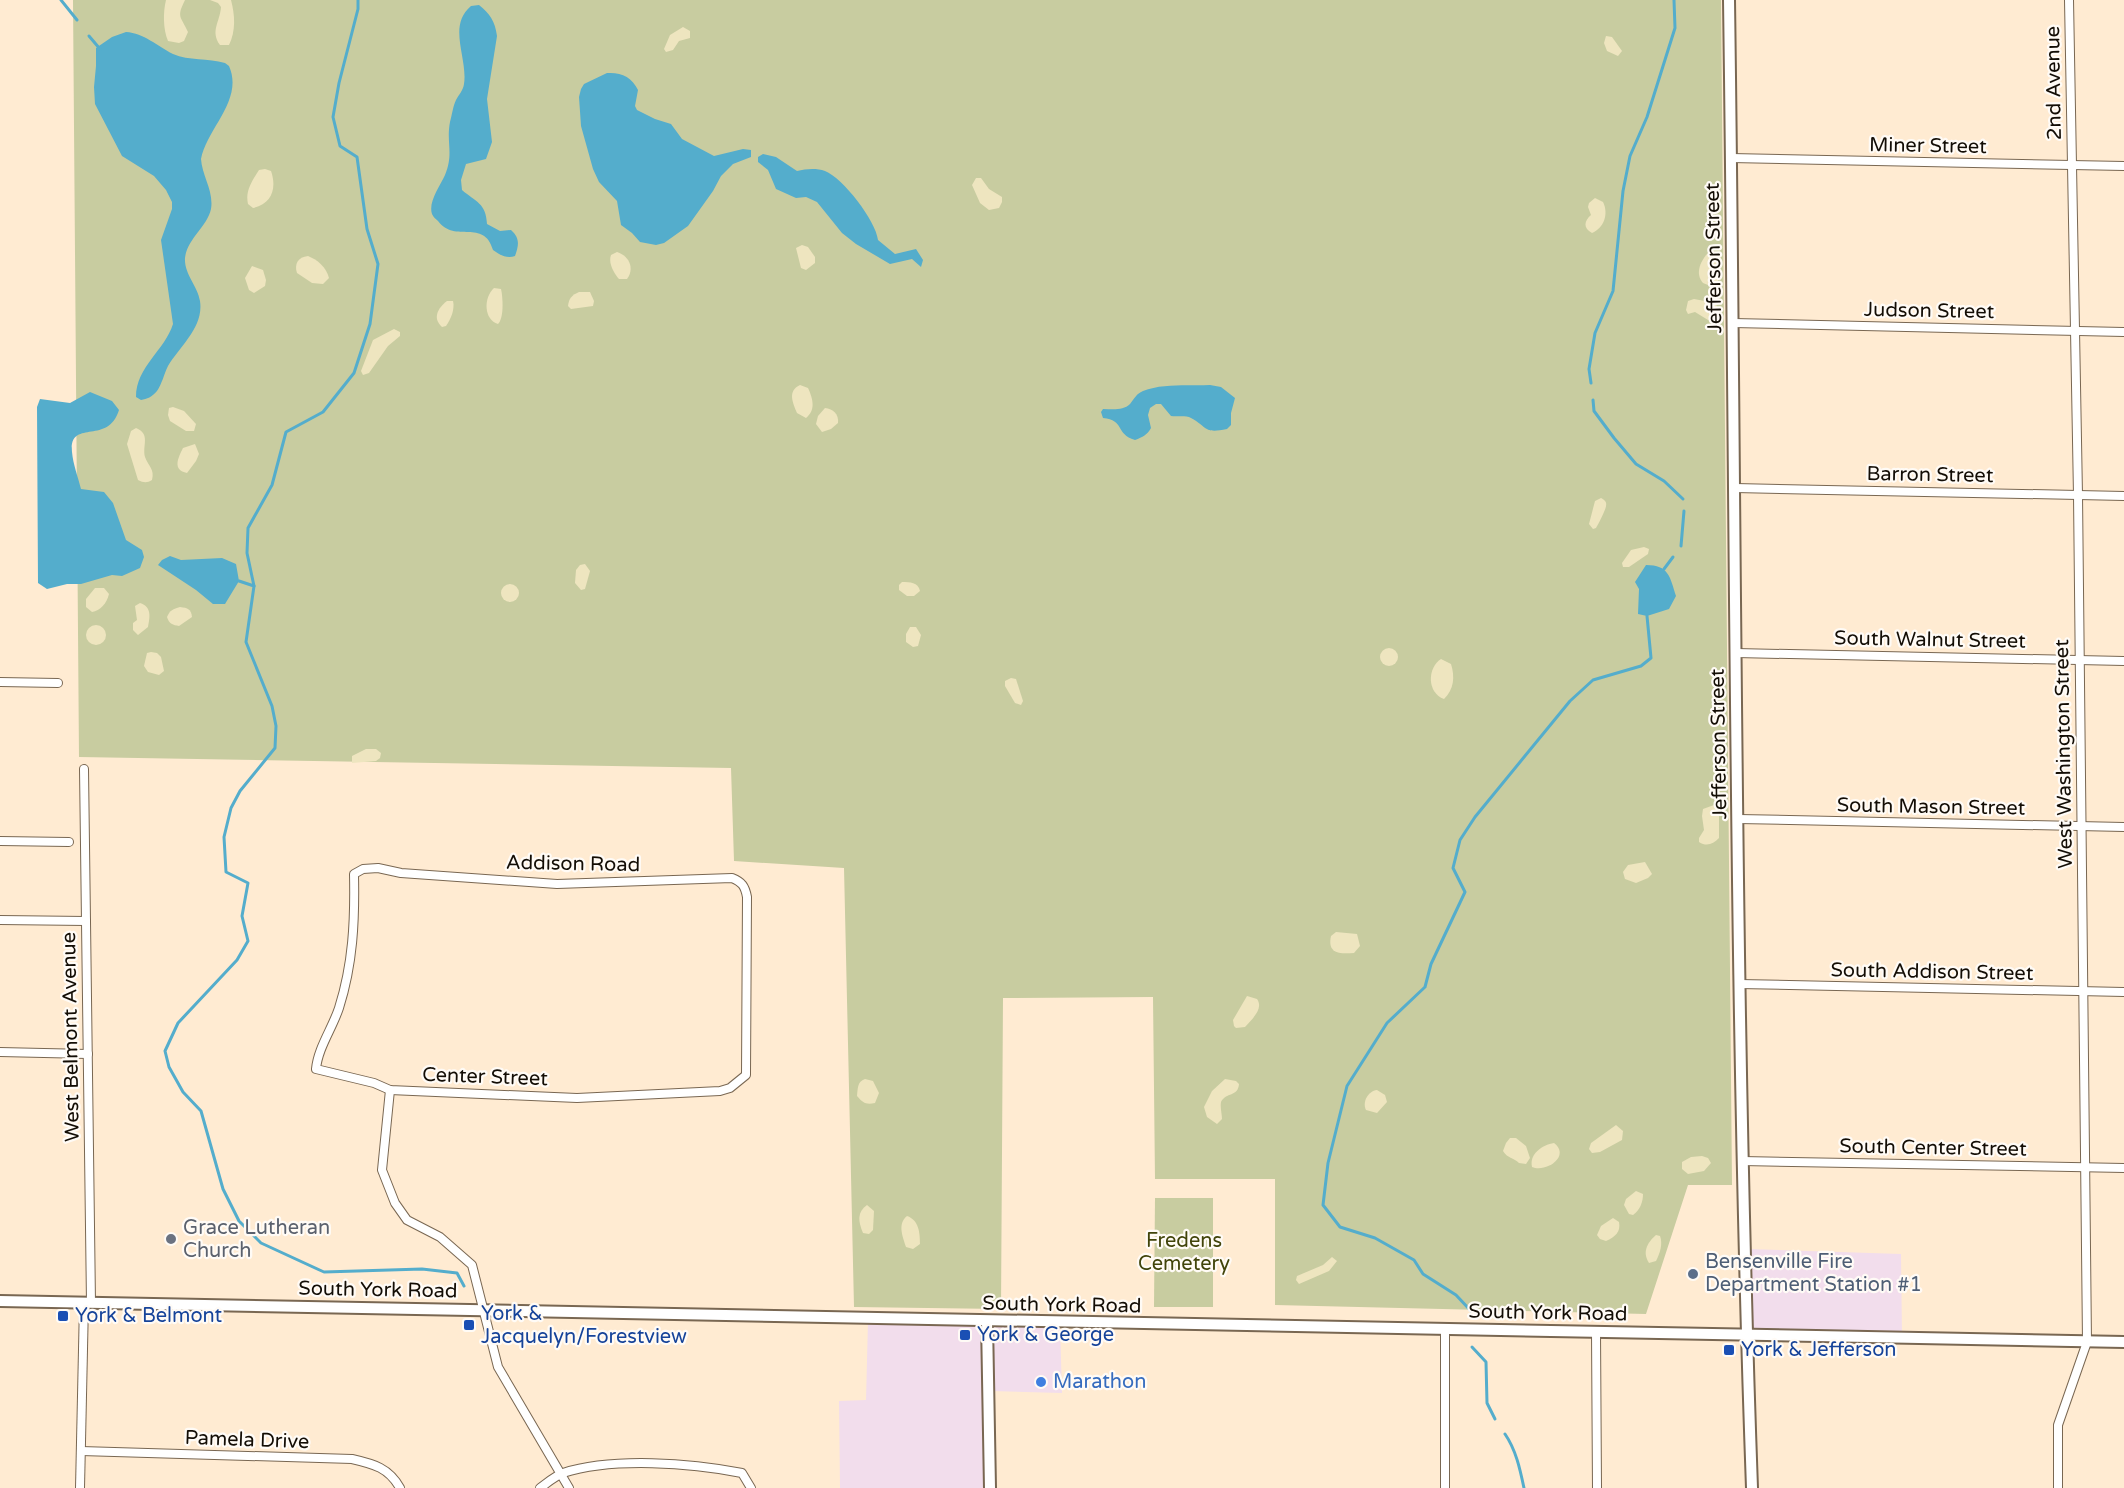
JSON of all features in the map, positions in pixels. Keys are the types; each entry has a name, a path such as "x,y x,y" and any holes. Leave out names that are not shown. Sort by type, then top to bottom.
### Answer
{"main road":[{"name":"Jefferson Street","path":"1729,0 1739,984 1746,1336 1752,1488"},
{"name":"South York Road","path":"0,1301 987,1322 2124,1342"},
{"path":"987,1322 990,1488"}],"street":[{"name":"2nd Avenue","path":"2069,0 2071,165"},
{"name":"Miner Street","path":"1731,158 2124,166"},
{"name":"West Washington Street","path":"2058,1488 2058,1425 2087,1342 2078,495 2071,165"},
{"name":"Judson Street","path":"1733,323 2124,332"},
{"name":"Barron Street","path":"1735,488 2124,496"},
{"name":"South Walnut Street","path":"1736,653 2124,661"},
{"path":"0,682 58,683"},
{"name":"West Belmont Avenue","path":"80,1488 88,1303 88,1054 84,769"},
{"name":"South Mason Street","path":"1737,819 2124,827"},
{"path":"0,841 69,842"},
{"name":"Addison Road","path":"338,1009 350,965 355,921 354,874 363,869 378,868 401,873 557,884 732,878 742,884 747,897 746,1075 730,1088 720,1091"},
{"path":"0,920 86,921"},
{"name":"South Addison Street","path":"1739,984 2124,992"},
{"name":"Center Street","path":"338,1009 317,1060 316,1069 374,1083 390,1090 577,1098 720,1091"},
{"path":"0,1052 88,1054"},
{"path":"390,1090 382,1170 395,1203 407,1220 440,1237 472,1265 498,1367 569,1488"},
{"name":"South Center Street","path":"1742,1161 2124,1168"},
{"path":"1445,1329 1445,1488"},
{"path":"1596,1332 1597,1488"},
{"name":"Pamela Drive","path":"81,1451 352,1459 370,1463 393,1476 400,1488"},
{"path":"540,1488 561,1474 604,1464 704,1466 742,1473 751,1488"}],"shaded area":[{"path":"1747,1249 1901,1254 1902,1337 1749,1334"},
{"path":"868,1321 985,1323 987,1488 840,1488 839,1401 866,1400"},
{"path":"989,1324 1060,1325 1062,1393 990,1391"}],"green space":[{"path":"73,0 1721,0 1732,1185 1688,1185 1646,1314 1275,1305 1275,1179 1155,1179 1153,997 1003,998 1001,1309 854,1307 844,868 734,861 731,768 79,757"},
{"name":"Fredens Cemetery","path":"1155,1198 1213,1198 1213,1307 1154,1307"}],"sand":[{"path":"166,0 185,0 180,14 188,32 184,41 179,43 168,41 166,36 164,10"},
{"path":"210,0 231,0 234,23 229,45 220,45 217,40 216,31 221,7"},
{"path":"683,27 690,31 690,38 679,41 673,50 666,52 664,49 670,35"},
{"path":"1606,36 1612,37 1622,51 1618,56 1607,51 1604,43"},
{"path":"259,170 271,171 273,189 265,203 253,208 248,204 248,190"},
{"path":"976,178 981,178 989,189 1002,197 999,208 989,210 980,203 972,185"},
{"path":"1595,198 1603,202 1606,211 1600,228 1592,233 1587,229 1586,224 1591,215 1589,203"},
{"path":"802,245 808,247 815,257 815,263 806,270 801,268 796,248"},
{"path":"617,252 625,256 630,263 627,279 619,279 612,268 611,255"},
{"path":"1707,254 1713,254 1718,259 1718,285 1713,287 1703,283 1699,276 1702,261"},
{"path":"308,256 326,270 329,278 323,284 312,283 297,273 298,262"},
{"path":"252,266 263,270 266,280 265,286 254,293 249,290 245,278"},
{"path":"494,288 501,289 502,297 502,313 498,324 490,318 487,308 488,297"},
{"path":"579,292 590,292 594,301 593,306 571,309 568,306 571,297"},
{"path":"1694,299 1715,303 1720,311 1716,319 1708,320 1695,312 1688,314 1686,310 1688,301"},
{"path":"447,301 453,301 453,311 446,326 442,327 437,320 437,313"},
{"path":"394,329 400,332 400,336 388,346 369,373 363,375 361,371 373,340"},
{"path":"800,385 808,388 812,400 811,411 806,418 797,413 793,401 793,391"},
{"path":"169,408 184,411 196,424 194,431 186,431 170,421"},
{"path":"825,408 835,412 838,423 822,432 816,424 818,416"},
{"path":"136,428 141,430 145,437 144,453 153,473 152,480 147,482 138,480 127,444 131,431"},
{"path":"195,444 199,454 187,473 179,469 178,460 183,448"},
{"path":"1601,498 1606,502 1606,508 1596,528 1593,529 1589,524 1595,501"},
{"path":"1644,547 1649,549 1648,554 1629,567 1623,567 1622,563 1631,550"},
{"path":"585,564 590,571 585,589 581,590 575,583 576,570 580,565"},
{"path":"902,582 916,584 920,591 914,596 907,596 899,590"},
{"path":"510,584 516,587 519,593 516,599 510,602 504,599 501,593 504,587"},
{"path":"95,588 104,588 109,594 103,606 92,612 86,607 86,599"},
{"path":"140,603 147,607 150,616 148,627 138,635 133,630 133,623 137,620 135,606"},
{"path":"180,607 189,609 192,617 179,626 172,624 167,617 172,610"},
{"path":"96,625 103,628 106,635 103,642 96,645 89,642 86,635 89,628"},
{"path":"910,627 916,627 921,635 918,646 913,647 906,642 906,634"},
{"path":"1385,648 1393,648 1398,653 1396,664 1385,666 1380,661 1380,653"},
{"path":"151,652 161,657 164,671 159,675 148,672 144,666 147,653"},
{"path":"1441,659 1451,664 1453,674 1452,687 1444,699 1434,691 1431,680 1433,668"},
{"path":"1011,678 1016,679 1023,701 1021,705 1015,703 1005,686 1005,681"},
{"path":"366,749 376,749 381,753 380,758 376,761 352,763 352,756"},
{"path":"1714,805 1719,811 1719,838 1707,845 1699,842 1704,830 1703,809"},
{"path":"1645,862 1652,874 1648,878 1636,883 1625,879 1623,872 1628,865"},
{"path":"1336,932 1357,934 1360,946 1354,953 1336,952 1330,942 1331,936"},
{"path":"1247,996 1257,999 1258,1010 1245,1027 1236,1028 1233,1020"},
{"path":"865,1079 873,1081 879,1093 875,1103 865,1103 857,1096 859,1084"},
{"path":"1225,1079 1236,1081 1239,1084 1234,1093 1221,1102 1222,1119 1217,1124 1207,1117 1204,1107 1212,1091"},
{"path":"1377,1090 1385,1095 1387,1102 1377,1113 1366,1110 1365,1100"},
{"path":"1616,1125 1623,1131 1622,1140 1600,1152 1592,1153 1589,1149 1591,1143"},
{"path":"1510,1138 1516,1138 1526,1146 1530,1158 1526,1164 1519,1163 1503,1151"},
{"path":"1554,1143 1560,1153 1555,1162 1544,1168 1532,1167 1534,1154"},
{"path":"1691,1157 1708,1158 1711,1163 1704,1171 1688,1174 1682,1169 1682,1162"},
{"path":"1636,1191 1643,1194 1643,1197 1642,1203 1633,1215 1629,1214 1624,1205 1626,1199"},
{"path":"867,1205 874,1211 873,1230 869,1234 863,1233 859,1221 861,1211"},
{"path":"907,1216 914,1221 919,1231 920,1244 913,1249 906,1247 902,1235 902,1223"},
{"path":"1613,1218 1619,1222 1615,1236 1606,1241 1600,1239 1597,1235 1601,1226"},
{"path":"1656,1235 1660,1236 1661,1248 1656,1261 1649,1263 1646,1248"},
{"path":"1332,1257 1337,1261 1329,1271 1299,1284 1296,1280 1297,1276 1323,1265"}],"water":[{"path":"479,5 491,18 497,36 487,99 492,142 486,159 466,164 461,180 462,190 482,207 487,224 500,231 511,230 514,233 518,245 515,256 512,257 504,256 493,250 483,235 445,228 433,216 431,209 433,199 448,167 450,122 455,102 464,84 460,23 471,6"},
{"path":"126,32 145,37 179,56 225,63 229,66 232,78 232,91 228,102 201,159 211,196 211,209 206,222 189,245 185,258 185,264 200,301 198,319 190,336 168,366 157,391 141,400 136,397 137,386 173,324 161,240 172,209 172,202 166,190 154,176 122,156 95,104 96,48 112,37"},
{"path":"607,73 617,73 636,85 638,90 635,106 637,110 671,124 682,139 714,156 743,149 751,150 751,157 733,164 721,176 688,226 664,243 656,245 640,242 621,225 617,201 599,182 593,169 581,126 579,97 584,84"},
{"path":"763,154 776,157 797,171 818,169 832,175 858,201 871,222 878,240 895,254 916,249 923,260 921,267 912,259 890,264 842,233 817,202 806,197 796,198 776,189 768,170 758,162 758,157"},
{"path":"1210,385 1221,387 1235,398 1231,425 1227,429 1214,431 1206,429 1189,417 1171,416 1161,404 1156,404 1150,408 1148,415 1151,428 1145,436 1135,440 1125,434 1114,421 1103,418 1101,412 1103,409 1124,408 1139,393 1151,388"},
{"path":"90,392 112,401 119,410 114,421 107,427 83,433 73,442 74,466 81,489 104,492 113,503 126,540 142,550 144,557 140,568 122,576 112,575 81,584 67,584 47,589 38,583 37,407 40,399 70,403"},
{"path":"170,556 181,560 222,558 236,564 239,581 225,604 213,604 158,565"},
{"path":"1646,565 1660,567 1667,573 1676,596 1669,609 1647,616 1638,614 1639,589 1635,582"}],"waterway":[{"path":"61,0 77,20"},
{"path":"254,586 247,553 248,528 272,485 286,432 323,412 354,373 370,324 378,264 367,229 357,157 340,146 333,117 339,83 358,9 358,0"},
{"path":"1591,383 1589,369 1595,333 1613,291 1623,191 1630,156 1647,117 1675,28 1674,0"},
{"path":"89,36 100,49"},
{"path":"1593,400 1594,411 1636,464 1664,481 1683,499"},
{"path":"1681,546 1684,511"},
{"path":"1664,569 1673,557"},
{"path":"239,581 254,586 246,642 272,706 276,726 275,748 240,791 231,808 224,837 226,872 248,883 242,916 248,941 237,960 178,1023 165,1051 169,1067 183,1092 201,1111 223,1189 239,1221 261,1243 324,1272 422,1269 457,1273 464,1286"},
{"path":"1471,1311 1456,1295 1423,1274 1414,1260 1375,1238 1340,1227 1323,1205 1328,1163 1347,1086 1387,1023 1425,987 1431,964 1465,892 1453,868 1460,840 1475,817 1570,701 1593,680 1641,666 1651,658 1647,616"},
{"path":"1472,1347 1486,1362 1487,1403 1495,1419"},
{"path":"1505,1434 1515,1453 1524,1488"}],"place":[{"name":"Grace Lutheran Church","path":"171,1239"},
{"name":"Bensenville Fire Department Station #1","path":"1693,1274"},
{"name":"York & Belmont","path":"63,1316"},
{"name":"York & Jacquelyn/Forestview","path":"469,1325"},
{"name":"York & George","path":"965,1335"},
{"name":"York & Jefferson","path":"1729,1350"},
{"name":"Marathon","path":"1041,1382"}]}
